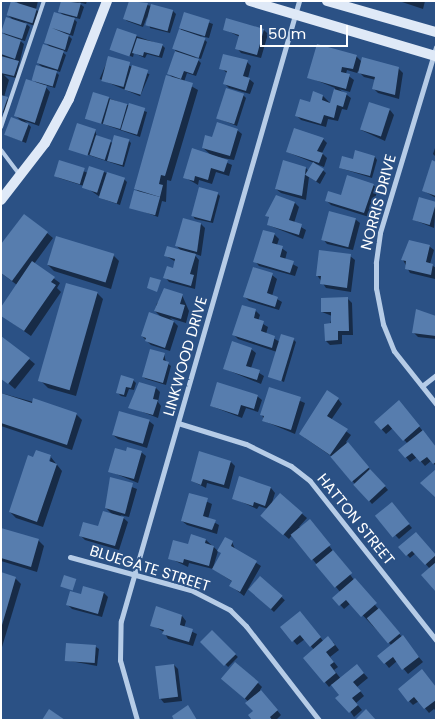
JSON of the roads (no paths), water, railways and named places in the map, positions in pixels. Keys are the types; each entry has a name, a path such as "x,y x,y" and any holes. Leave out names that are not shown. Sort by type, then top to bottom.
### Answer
{"main road":[{"path":"1,200 45,143 69,99 107,1"},
{"path":"250,1 435,53"},
{"path":"327,1 436,32"}],"street":[{"name":"LINKWOOD DRIVE","path":"136,720 120,660 121,621 299,1"},
{"name":"NORRIS DRIVE","path":"435,53 380,233 376,263 376,288 383,324 394,351 436,404"},
{"path":"422,386 436,375"},
{"name":"HATTON STREET","path":"178,423 246,444 291,466 310,481 436,640"},
{"name":"BLUEGATE STREET","path":"70,557 191,590 230,610 246,626 318,720"}],"lane":[{"path":"1,127 44,1"},
{"path":"1,150 21,176"}]}
